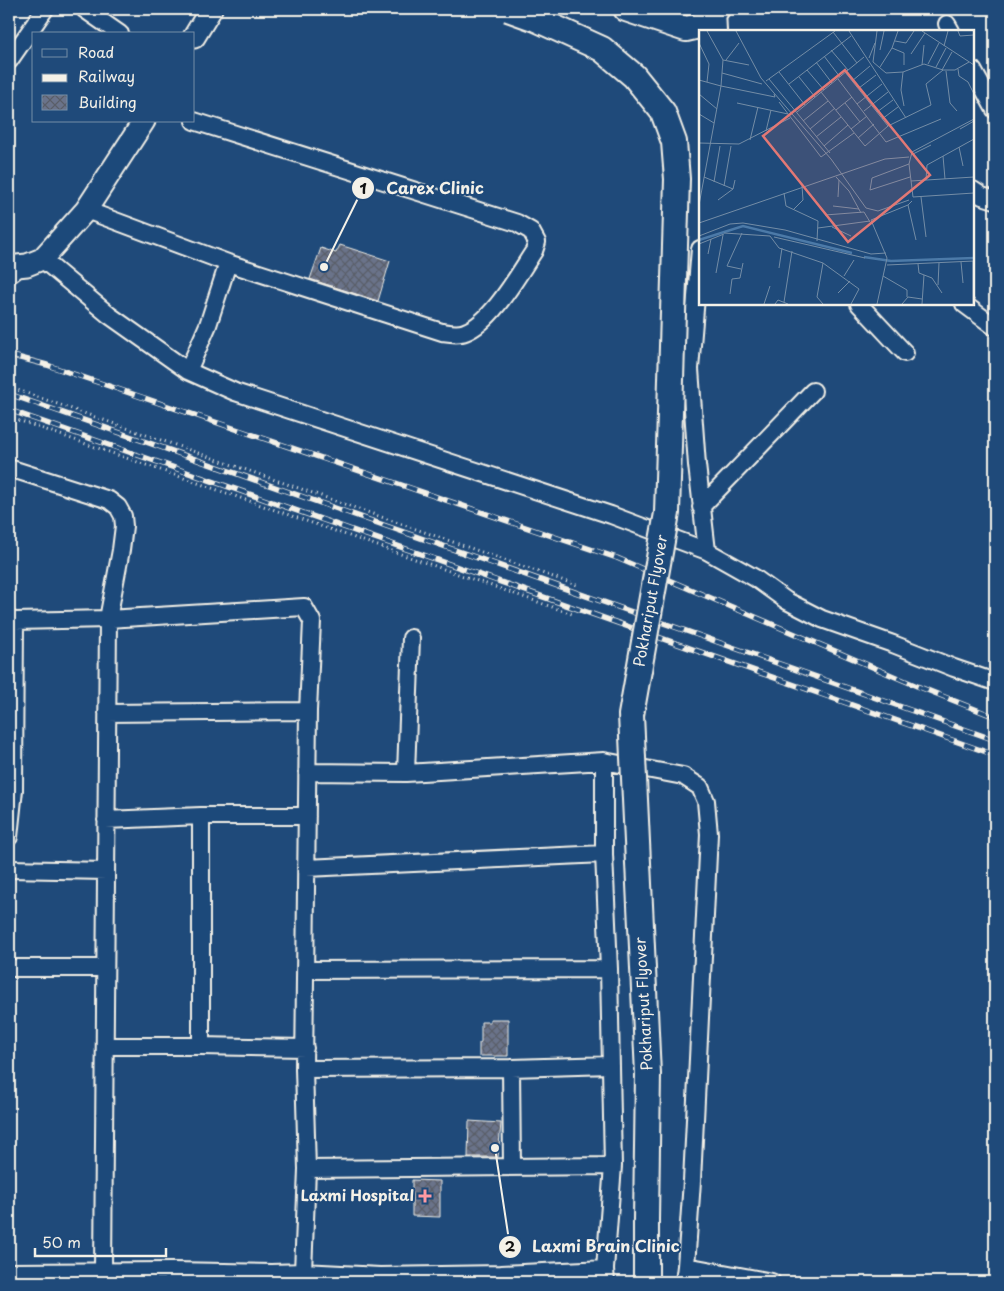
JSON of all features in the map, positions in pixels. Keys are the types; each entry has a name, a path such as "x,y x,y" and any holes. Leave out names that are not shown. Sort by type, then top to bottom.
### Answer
{"main road":[{"name":"Pokhariput Flyover","path":"508,9 536,19 602,49 634,76 663,112 674,142 677,179 667,513 631,714 648,1074 646,1282"},
{"path":"626,9 686,29 719,22"}],"street":[{"path":"9,61 45,9"},
{"path":"84,9 117,32"},
{"path":"195,35 211,9"},
{"path":"974,72 995,110"},
{"path":"86,210 228,263 442,332 463,334 478,325 494,309 534,251 536,242 531,231 517,223 195,121"},
{"path":"12,267 28,265 42,259 86,210 143,122"},
{"path":"974,191 982,196 995,200"},
{"path":"42,259 109,314 188,371 235,392 611,515 707,551 755,578 788,601 822,619 995,682"},
{"path":"699,261 690,369 701,507 707,551"},
{"path":"188,371 208,325 228,263"},
{"path":"860,305 906,353"},
{"path":"965,305 995,327"},
{"path":"701,507 813,391"},
{"path":"9,468 109,500 118,507 123,516 124,526 121,550 108,619 103,1271"},
{"path":"9,838 12,620 108,619 304,607 312,620 306,816 304,1069 307,1169 303,1272"},
{"path":"406,772 411,638"},
{"path":"107,713 308,711"},
{"path":"307,772 406,772 604,761 683,776 700,787 706,802 709,834 685,1274 772,1282"},
{"path":"9,1272 71,1277 103,1271 173,1276 271,1278 303,1272 380,1279 606,1275 612,1166 611,1065 604,854 604,761"},
{"path":"106,820 201,816 306,816"},
{"path":"201,816 201,1046"},
{"path":"306,868 604,854"},
{"path":"9,869 106,871"},
{"path":"9,968 105,968"},
{"path":"305,970 608,969"},
{"path":"105,1046 305,1048"},
{"path":"304,1069 511,1068 611,1065"},
{"path":"511,1068 512,1167"},
{"path":"307,1169 612,1166"}],"path":[{"path":"9,387 579,586"},
{"path":"9,417 575,615"}],"building":[{"path":"340,245 390,261 378,301 310,279 321,248 336,253"},
{"path":"490,1019 508,1019 508,1056 479,1056 481,1022 490,1022"},
{"path":"469,1121 501,1123 498,1157 468,1157"},
{"path":"412,1180 440,1181 440,1217 412,1216"}],"railway":[{"path":"9,355 47,365 617,558 917,686 995,717"},
{"path":"9,394 995,740"},
{"path":"9,410 995,755"}],"place":[{"name":"Carex Clinic","path":"324,267"},
{"name":"Laxmi Brain Clinic","path":"495,1148"},
{"name":"Laxmi Hospital","path":"425,1196"}]}
